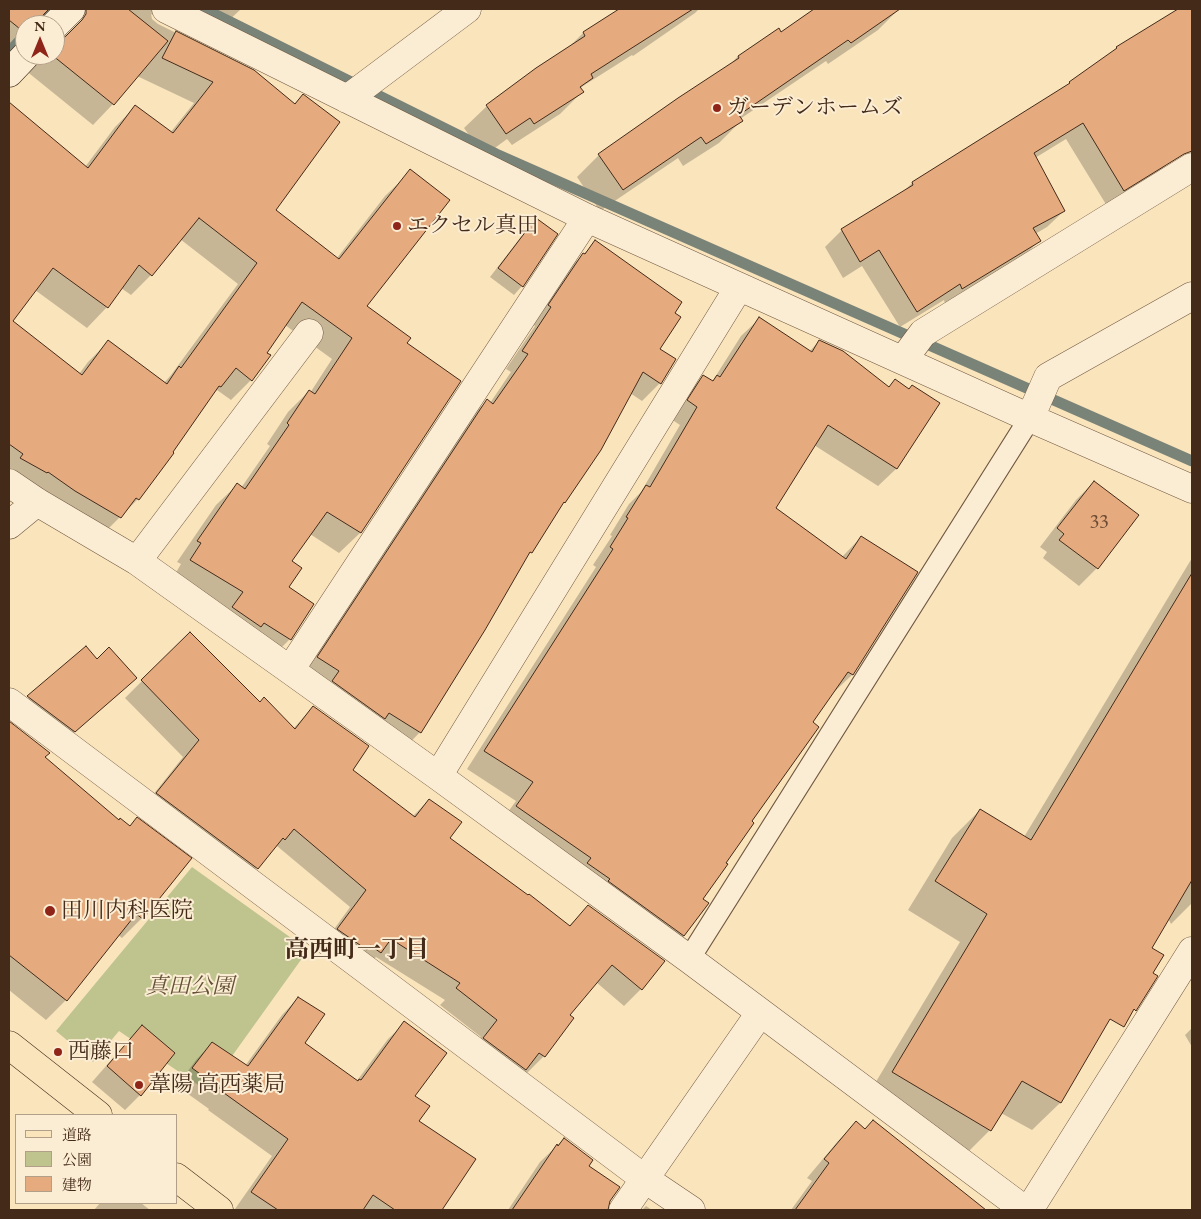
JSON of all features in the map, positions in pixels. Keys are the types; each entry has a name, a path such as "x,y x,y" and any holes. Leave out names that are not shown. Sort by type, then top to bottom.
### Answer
{"main road":[{"path":"9,1045 97,1114"},
{"path":"178,1179 219,1210"}],"street":[{"path":"166,9 587,218 1192,489"},
{"path":"347,99 466,9"},
{"path":"903,360 923,333 1192,167"},
{"path":"290,670 587,218"},
{"path":"438,776 738,287"},
{"path":"1030,418 1048,377 1192,296"},
{"path":"137,561 309,333"},
{"path":"9,483 37,502 137,561 290,670 689,959 1025,1210"},
{"path":"9,525 37,502"},
{"path":"9,702 645,1178 691,1210"},
{"path":"1029,1210 1192,951"},
{"path":"623,1210 760,1013"}],"lane":[{"path":"689,959 1030,418"}],"green space":[{"name":"真田公園","path":"192,867 308,950 207,1091 119,1031 93,1062 56,1031"}],"building":[{"path":"9,9 49,9 43,15 15,15 15,25 9,20"},
{"path":"86,9 128,9 168,41 114,105 64,65 65,37 86,14"},
{"path":"619,9 693,9 591,74 593,78 580,87 584,92 534,124 530,118 506,134 486,105 536,68 585,36 583,32"},
{"path":"814,9 900,9 851,43 848,40 739,115 743,121 706,144 701,137 623,190 598,154 739,58 738,56 779,28 781,32"},
{"path":"1178,9 1192,9 1192,151 1124,191 1083,123 1034,153 1065,211 1033,228 1041,241 962,289 960,284 917,312 879,250 860,262 841,229 913,185 912,182 1070,83 1116,47"},
{"path":"176,31 254,70 295,104 303,94 340,122 276,210 339,259 410,169 450,200 367,306 411,338 407,343 461,381 361,533 327,512 292,561 302,568 289,587 314,604 291,640 264,623 261,627 232,607 243,592 190,560 201,543 197,541 237,483 245,489 289,425 287,423 309,390 315,394 352,338 302,302 267,353 271,355 252,381 236,368 221,387 219,386 174,453 139,500 136,498 121,518 75,491 48,472 20,458 23,454 9,444 9,102 88,168 135,105 173,133 213,82 162,58","holes":["199,218 257,263 181,368 179,366 167,384 108,340 82,375 13,321 53,268 108,308 139,265 152,276"]},
{"path":"536,218 558,234 523,287 498,268"},
{"path":"595,240 682,302 675,313 681,317 660,349 676,359 661,384 643,372 601,450 564,502 532,553 530,552 485,630 421,733 389,713 385,719 332,681 339,671 317,657 487,399 493,404 528,354 522,351 551,307 548,305 583,253 585,254"},
{"path":"759,317 812,352 819,340 843,351 889,387 895,379 909,389 912,385 940,403 897,469 828,425 776,508 846,559 861,536 918,572 853,675 848,672 813,722 819,727 752,821 754,823 703,899 709,903 684,936 608,881 610,879 587,863 591,858 516,806 533,782 484,751 613,549 610,547 628,518 626,517 646,485 650,487 697,407 687,400 703,375 713,381 717,375 720,377"},
{"path":"1094,481 1139,515 1098,569 1059,540 1064,534 1057,528"},
{"path":"1192,573 1192,880 1152,948 1164,955 1153,973 1158,976 1136,1011 1134,1009 1124,1027 1110,1019 1061,1103 1022,1081 991,1131 892,1072 987,914 935,881 980,809 1031,840"},
{"path":"190,632 260,702 264,697 295,729 313,706 369,746 353,770 415,817 429,799 462,822 450,838 529,894 570,926 588,905 665,961 642,990 612,965 570,1015 574,1018 545,1057 539,1053 526,1070 483,1038 497,1020 456,988 460,983 391,939 381,953 370,945 367,950 337,929 366,890 294,829 285,840 283,838 258,869 156,793 199,740 141,680"},
{"path":"86,646 97,659 109,647 137,678 75,732 27,696"},
{"path":"9,721 50,753 45,757 119,820 120,818 130,826 137,817 192,858 143,919 136,914 67,1001 9,955"},
{"path":"298,997 325,1014 305,1043 358,1081 359,1079 361,1080 404,1021 447,1053 415,1096 430,1106 419,1121 476,1159 442,1210 395,1210 373,1195 363,1210 278,1210 251,1192 288,1139 192,1068 212,1042 248,1066"},
{"path":"142,1025 175,1053 141,1096 107,1066"},
{"path":"873,1120 986,1210 795,1210 829,1163 824,1159 856,1121 865,1129"},
{"path":"564,1138 593,1160 589,1166 620,1187 610,1201 608,1210 512,1210 557,1144 558,1146"}],"waterway":[{"path":"45,15 51,9"},
{"path":"204,9 496,154 1192,461"},
{"path":"9,52 15,46"}],"place":[{"name":"ガーデンホームズ","path":"717,108"},
{"name":"エクセル真田","path":"397,226"},
{"name":"田川内科医院","path":"50,911"},
{"name":"西藤口","path":"58,1052"},
{"name":"葦陽 高西薬局","path":"139,1085"}],"district":[{"name":"高西町一丁目","path":"357,950"}]}
